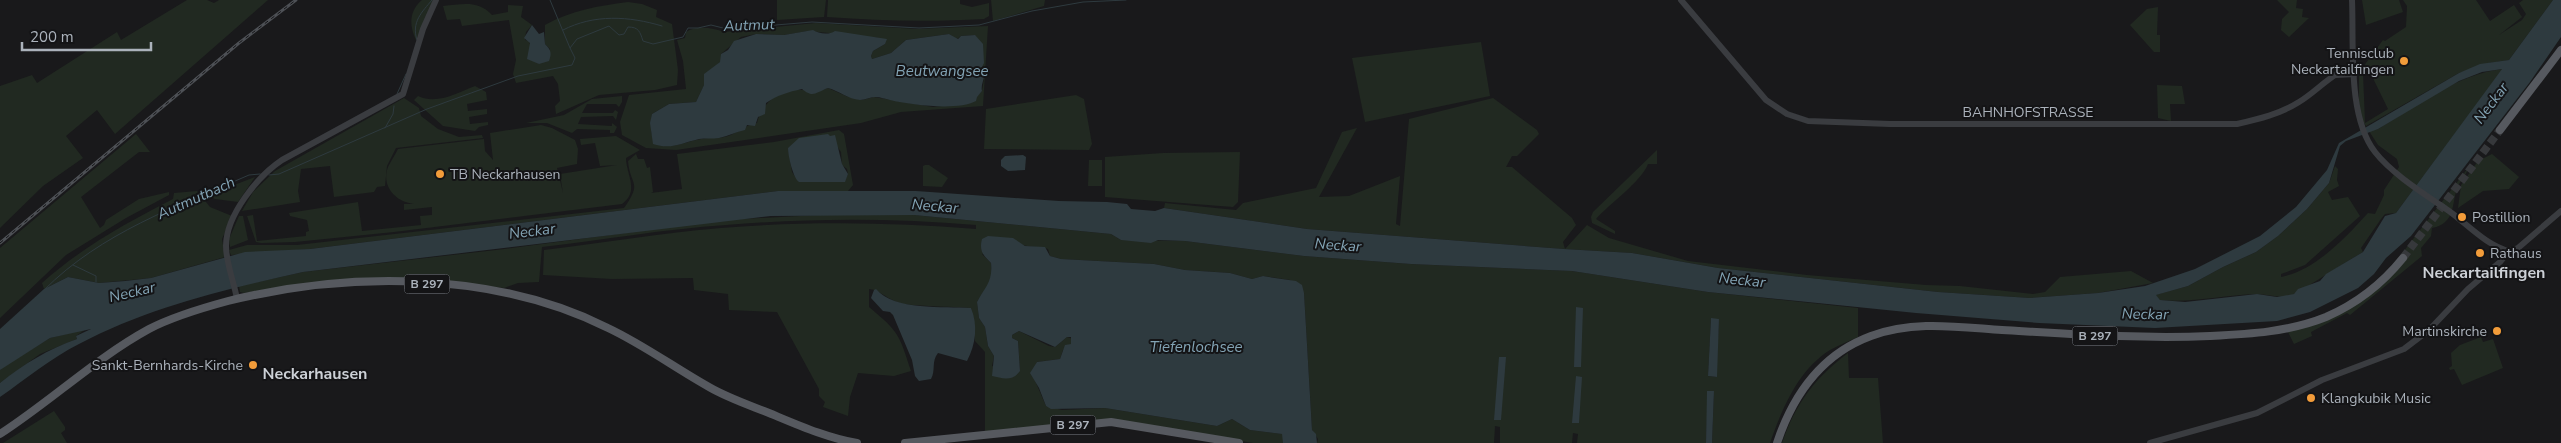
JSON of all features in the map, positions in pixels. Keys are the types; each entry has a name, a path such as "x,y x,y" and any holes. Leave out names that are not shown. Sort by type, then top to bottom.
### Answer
{"main road":[{"path":"2500,130 2561,50"},
{"name":"B 297","path":"1777,443 1790,409 1810,380 1840,352 1878,334 1899,328 1935,326 2148,337 2220,336 2274,331 2317,320 2351,304 2380,283 2403,258"},
{"name":"B 297","path":"0,434 122,345 158,325 236,295 306,287 379,282 452,286 516,296 560,308 604,326 723,395 820,433 857,443"},
{"name":"B 297","path":"905,443 1104,422 1127,424 1187,436 1239,443"}],"street":[{"path":"236,295 227,254 227,238 244,198 268,170 342,126 403,94 423,29 436,0"},
{"name":"BAHNHOFSTRASSE","path":"1681,0 1766,100 1787,114 1812,121 1853,123 2237,124 2281,111 2304,99 2345,68 2354,67"},
{"path":"2352,0 2357,110 2362,129 2374,151 2390,167 2499,248 2508,251 2518,248 2561,211"},
{"name":"BAHNHOFSTRASSE","path":"2336,76 2355,74"},
{"path":"2150,443 2257,413 2322,380 2404,349 2429,330 2468,289 2500,262 2508,251"}],"shaded area":[{"path":"187,0 207,0 214,3 219,0 268,0 115,134 97,110 66,136 83,158 43,186 0,228 0,86 32,75 37,83 117,32 121,40"},
{"path":"422,0 434,0 416,40 411,24 415,9"},
{"path":"777,0 826,0 824,17 777,20"},
{"path":"828,0 960,0 960,4 972,7 989,3 989,16 984,19 925,21 827,17"},
{"path":"991,0 1045,0 1044,6 993,21"},
{"path":"2277,0 2297,0 2296,8 2303,9 2302,17 2309,18 2289,37 2281,30 2282,19 2289,12"},
{"path":"2362,0 2399,0 2403,12 2366,25"},
{"path":"2403,0 2476,0 2490,21 2514,5 2522,17 2499,35 2522,20 2526,14 2519,3 2523,0 2553,0 2509,60 2489,63 2459,73 2366,126 2359,115 2359,63 2363,67 2383,40 2385,41 2406,27 2407,6","holes":["2367,66 2388,109 2365,123 2363,72"]},
{"path":"628,2 642,4 657,10 656,17 672,24 678,70 677,85 655,90 599,95 556,114 555,106 560,101 558,84 553,76 516,83 513,74 516,60 509,20 462,26 460,19 447,20 443,6 476,5 487,10 492,15 508,12 508,5 523,6 521,17 532,25 526,32 525,40 529,41 531,48 528,56 539,64 550,49 545,44 545,25 575,12"},
{"path":"2158,7 2157,35 2160,35 2160,52 2154,52 2130,25 2147,9"},
{"path":"816,23 917,29 988,26 983,106 901,112 861,123 676,150 646,148 622,135 620,122 629,95 686,89 683,61 677,40 685,38 686,32 695,28 710,28 724,32","holes":["808,31 879,38 885,44 873,51 872,59 891,53 906,40 949,34 957,39 961,36 974,35 981,69 985,73 982,91 976,97 949,105 933,107 874,97 862,100 846,96 828,88 793,90 772,99 759,116 757,123 728,136 704,138 670,146 658,145 653,138 651,131 652,114 669,104 696,102 711,71 722,60 721,54 741,37 756,34 784,35"]},
{"path":"1481,42 1490,96 1365,122 1352,58"},
{"path":"2503,69 2396,213 2385,214 2381,219 2361,248 2363,252 2290,296 2280,297 2256,294 2172,301 2160,300 2155,295 2188,286 2256,252 2278,236 2307,209 2329,183 2335,166 2338,169 2337,180 2339,186 2328,192 2332,200 2348,197 2360,216 2305,265 2281,274 2281,277 2306,268 2329,252 2368,213 2375,214 2384,195 2384,190 2399,167 2397,159 2378,145 2369,131 2378,129 2454,84 2486,72"},
{"path":"2157,85 2182,86 2185,104 2170,104 2171,121 2158,118"},
{"path":"475,86 486,92 487,100 467,104 468,111 487,109 487,114 469,117 470,124 488,122 488,125 479,127 475,131 443,126 414,100 418,96 440,99"},
{"path":"1076,95 1084,99 1092,144 1089,150 984,149 986,109"},
{"path":"622,96 622,102 619,107 616,104 587,104 582,113 613,113 615,110 618,112 616,120 613,116 581,117 578,124 612,126 612,123 617,127 614,133 610,133 610,130 577,129 572,133 547,123 526,123 564,115 592,99"},
{"path":"404,98 419,108 421,116 438,129 459,137 482,135 483,138 396,148 387,166 385,186 377,187 374,192 334,197 330,166 301,169 298,191 300,202 242,211 253,192 275,171"},
{"path":"1493,98 1537,130 1539,134 1517,156 1512,156 1506,167 1512,167 1572,218 1576,225 1563,242 1565,249 1587,225 1609,238 1688,261 1807,275 1960,286 2033,294 2045,292 2060,277 2131,271 2153,283 2098,293 2030,298 1938,292 1718,268 1632,253 1564,249 1307,229 1164,208 1165,203 1236,210 1243,203 1316,188 1342,132 1357,128 1319,197 1349,196 1400,176 1396,224 1400,226 1409,119"},
{"path":"541,125 552,128 575,140 578,149 577,164 557,168 563,193 560,174 617,165 600,166 595,143 581,145 580,139 616,136 640,150 626,158 631,182 630,194 627,199 622,204 394,232 295,242 256,242 247,216 253,215 257,241 306,236 306,232 309,231 307,220 290,216 289,213 358,202 362,231 421,225 420,216 432,215 432,207 404,210 404,204 414,204 401,200 391,192 386,181 388,167 398,149 484,139 485,151 493,160 490,133"},
{"path":"839,130 844,134 853,185 848,191 778,191 310,249 231,255 229,250 247,245 297,245 624,208 634,188 628,161 636,154 638,159 644,159 647,168 650,167 653,192 651,193 682,189 677,154 774,142","holes":["830,136 841,152 842,165 847,169 848,174 844,182 799,182 792,172 788,148"]},
{"path":"136,134 150,152 139,152 81,197 100,228 106,220 139,199 169,192 169,195 126,218 66,255 0,318 0,248"},
{"path":"1657,150 1657,164 1648,164 1639,178 1596,219 1615,231 1615,234 1592,223 1591,217 1593,212"},
{"path":"1240,152 1238,202 1233,207 1105,197 1105,157 1163,153"},
{"path":"2492,154 2519,177 2509,189 2483,191 2458,208 2461,185 2478,161"},
{"path":"1089,160 1102,160 1102,186 1088,186"},
{"path":"929,165 948,178 942,187 923,186 923,166"},
{"path":"2468,168 2458,186 2449,217 2446,222 2432,228 2431,236 2421,248 2422,256 2350,315 2347,313 2311,332 2312,336 2294,344 2288,332 2359,303 2400,256"},
{"path":"255,177 238,202 215,199 208,195"},
{"path":"197,191 210,207 232,216 222,239 225,257 151,278 99,283 68,277 44,289 42,283 88,247 138,217 173,199 174,193"},
{"path":"819,215 914,215 1111,234 1121,240 1185,241 1304,256 1411,264 1572,271 1708,292 1858,308 1858,337 1830,350 1809,368 1792,391 1770,443 1712,443 1714,391 1708,391 1706,443 1577,443 1578,434 1573,433 1572,443 1500,443 1500,427 1495,426 1494,443 1317,443 1318,439 1312,430 1304,293 1290,280 1263,276 1252,279 1230,273 1185,270 1154,264 1061,259 1050,256 1048,249 1026,246 1019,243 982,254 991,263 992,270 989,284 977,302 979,318 985,327 988,346 994,356 992,366 1020,371 1018,341 1012,338 1012,335 1019,331 1049,346 1055,347 1067,337 1073,339 1071,344 1063,350 1060,359 1037,362 1033,376 1046,406 1062,410 1105,408 1217,426 1232,419 1250,430 1283,434 1283,443 1253,443 1119,421 985,432 985,352 975,341 971,308 904,304 894,301 878,291 869,289 869,307 887,322 897,334 911,371 894,376 858,373 850,397 848,416 823,407 825,402 819,396 819,389 777,312 729,310 728,294 694,290 693,278 612,279 543,275 544,250 677,233 721,228 817,223 912,225 976,229 976,225 883,220 789,221 680,229 542,247 539,282 518,283 504,288 417,279 362,279 307,283 244,293 240,292 239,286 303,272 496,250 723,220","holes":["1711,319 1719,319 1716,377 1708,376"]},
{"path":"239,216 243,216 248,240 230,247 229,239"},
{"path":"86,329 76,336 77,339 40,354 0,383 0,370 4,366 50,338"},
{"path":"2481,337 2483,342 2493,339 2503,368 2462,385 2454,369 2450,370 2449,368 2452,366 2451,353 2460,345"},
{"path":"1848,353 1849,378 1878,378 1883,443 1782,443 1793,416 1816,382"},
{"path":"54,411 65,427 65,430 61,433 67,443 3,443"}],"water":[{"name":"Neckar","path":"2553,0 2561,0 2561,37 2530,82 2411,236 2386,258 2374,274 2358,288 2310,312 2277,321 2155,328 2039,323 1916,313 1708,292 1572,271 1411,264 1304,256 1185,241 1158,240 1151,243 1121,240 1111,234 914,215 771,216 303,272 274,278 188,300 106,331 58,356 0,397 0,383 9,376 27,363 56,347 77,339 76,336 91,329 50,338 0,370 0,329 44,289 68,277 99,283 151,278 245,252 310,249 778,191 916,191 1059,201 1107,202 1127,204 1131,209 1155,211 1164,208 1307,229 1632,253 1718,268 1938,292 2030,298 2098,293 2145,286 2195,269 2260,236 2296,207 2327,170 2339,143 2459,73 2480,64 2509,60","holes":["2502,69 2396,213 2385,216 2363,252 2326,274 2320,281 2298,289 2294,294 2277,297 2257,294 2185,302 2160,300 2156,295 2188,286 2256,252 2278,236 2307,209 2329,183 2340,146 2346,141 2378,129 2459,81 2482,72"]},
{"path":"532,25 539,34 544,32 545,44 550,52 549,61 539,64 527,59 530,43 524,38"},
{"name":"Beutwangsee","path":"813,30 824,34 835,31 887,39 885,44 873,51 872,59 891,53 906,40 949,34 958,39 961,36 975,35 983,44 984,63 981,69 984,77 982,91 976,101 968,104 934,106 910,104 877,97 860,100 828,88 812,94 802,89 783,94 766,103 765,114 758,117 755,126 747,125 745,130 719,138 699,139 671,146 653,144 650,123 652,114 669,104 696,102 704,85 704,74 720,62 721,54 728,50 734,41 756,34 784,35"},
{"path":"828,134 830,136 835,135 842,164 848,174 845,182 799,182 793,171 788,148 799,138"},
{"path":"1023,155 1026,157 1025,170 1008,171 1001,166 1001,160 1005,156"},
{"name":"Tiefenlochsee","path":"988,236 1013,238 1025,246 1045,247 1050,256 1061,259 1154,264 1185,270 1230,273 1252,279 1263,276 1296,281 1302,285 1304,293 1312,430 1316,434 1317,443 1283,443 1282,434 1250,430 1232,419 1217,426 1105,408 1051,409 1046,406 1039,388 1030,373 1037,362 1060,359 1065,345 1071,344 1071,337 1067,337 1055,347 1019,331 1012,335 1012,338 1018,341 1020,371 1010,378 992,376 994,356 988,346 985,327 979,318 977,302 991,275 991,263 981,250 982,239"},
{"path":"876,289 884,296 907,304 971,308 975,321 975,334 967,361 938,353 931,379 919,381 915,376 912,360 893,315 890,312 883,311 871,298"},
{"path":"1576,307 1583,308 1581,367 1574,367"},
{"path":"1711,318 1719,319 1717,377 1708,376"},
{"path":"1499,357 1506,357 1501,420 1494,420"},
{"path":"1576,376 1582,377 1579,423 1572,423"},
{"path":"1707,391 1714,391 1712,443 1706,443"}],"waterway":[{"path":"417,40 416,23 421,13 432,0"},
{"path":"550,0 570,48"},
{"name":"Autmut","path":"269,175 279,174 427,109 518,76 572,65 575,58 570,48 577,39 609,26 619,35 624,34 628,27 635,28 640,33 643,41 653,44 683,37 688,28 711,25 727,29 812,22 919,28 979,25 1032,11 1083,2 1126,0"},
{"path":"563,30 587,21 612,18 637,20 662,26"},
{"path":"397,94 406,74"},
{"path":"385,128 393,114 394,106"},
{"name":"Autmutbach","path":"44,290 90,252 141,223 249,175 260,174"},
{"path":"73,265 96,276 96,282"}],"tunnel":[{"path":"2403,258 2500,130"}],"railway":[{"path":"0,243 239,43 296,0"}],"place":[{"name":"Tennisclub Neckartailfingen","path":"2404,61"},
{"name":"TB Neckarhausen","path":"440,174"},
{"name":"Postillion","path":"2462,217"},
{"name":"Rathaus","path":"2480,253"},
{"name":"Martinskirche","path":"2497,331"},
{"name":"Sankt-Bernhards-Kirche","path":"253,365"},
{"name":"Klangkubik Music","path":"2311,398"}],"district":[{"name":"Neckartailfingen","path":"2484,272"},
{"name":"Neckarhausen","path":"315,373"}]}
